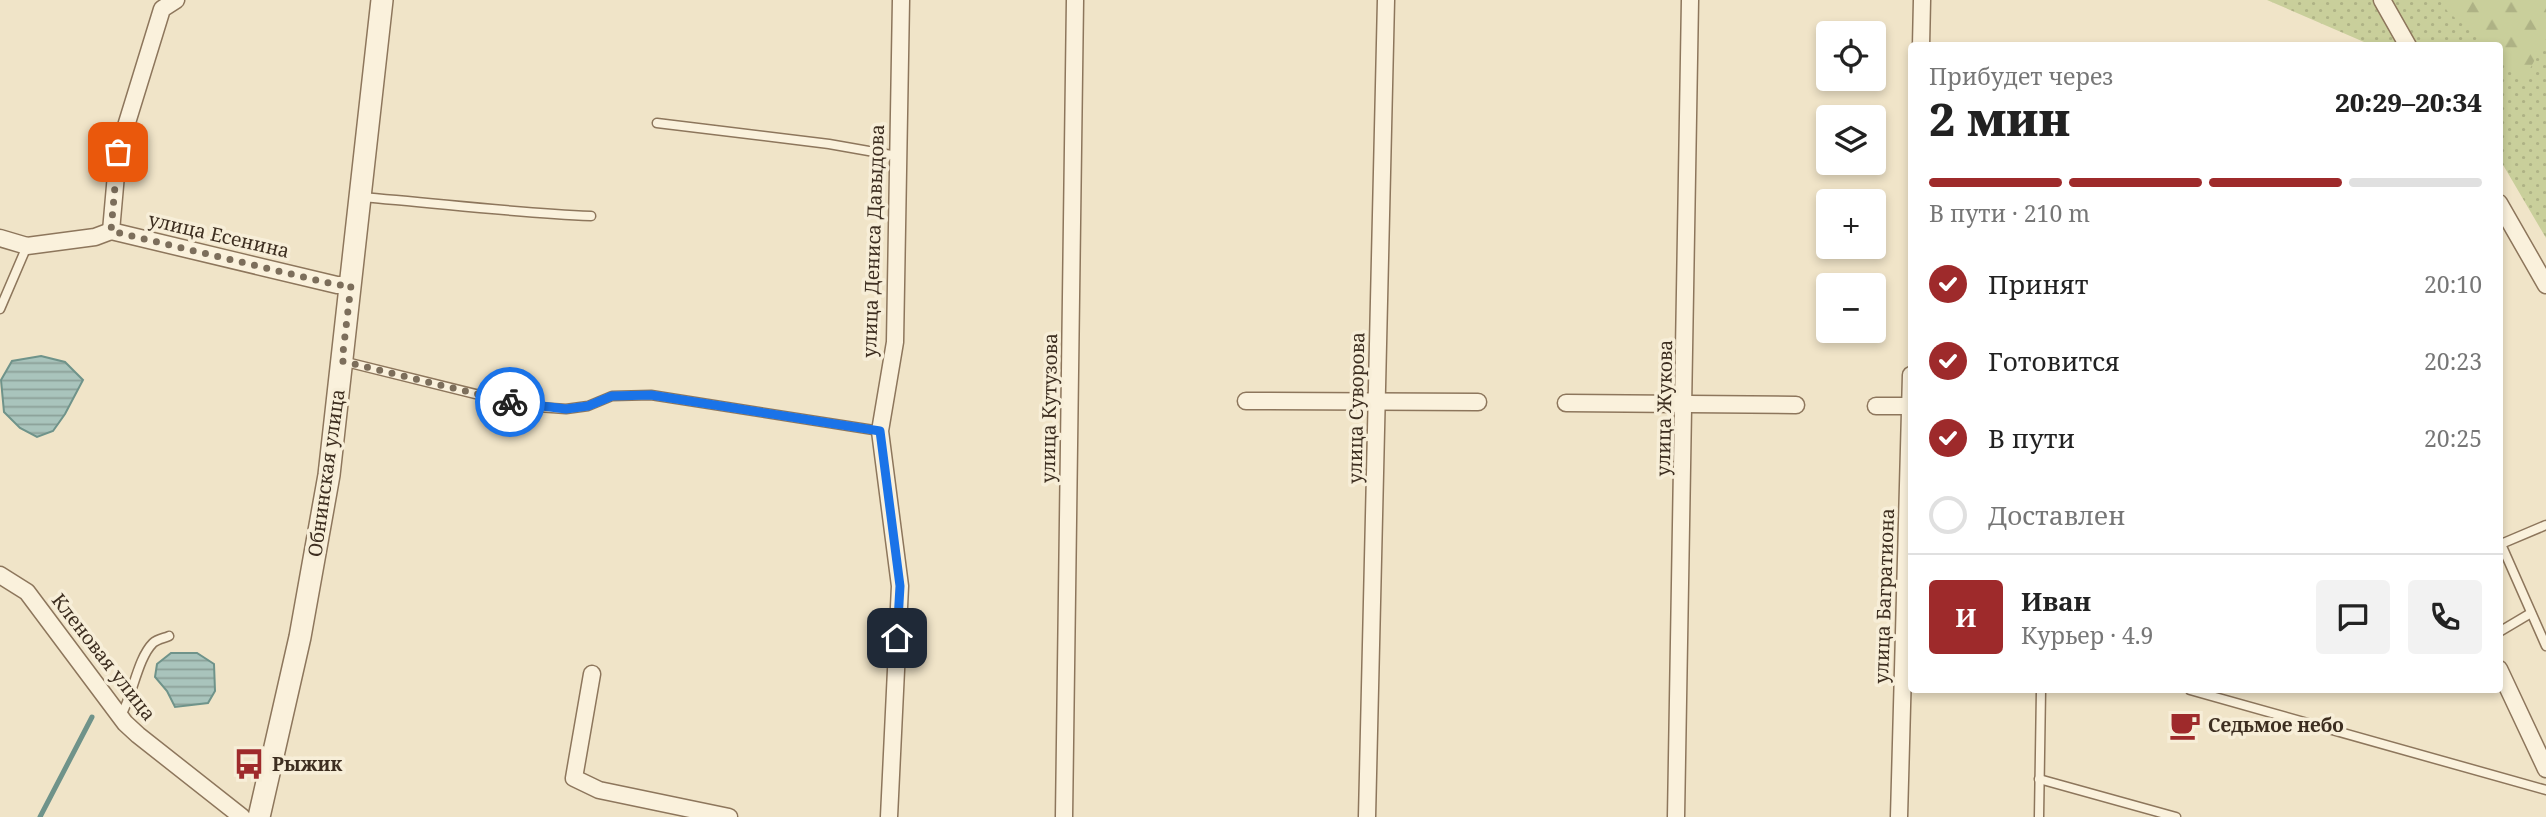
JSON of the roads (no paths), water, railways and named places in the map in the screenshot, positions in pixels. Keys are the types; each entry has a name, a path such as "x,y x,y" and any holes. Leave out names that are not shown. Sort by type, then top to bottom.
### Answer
{"street":[{"name":"Обнинская улица","path":"259,817 300,637 324,502 382,0"},
{"name":"улица Кутузова","path":"1064,817 1075,0"},
{"name":"улица Суворова","path":"1367,817 1386,0"},
{"name":"улица Жукова","path":"1676,817 1690,0"},
{"path":"1920,42 1922,0"},
{"path":"2382,0 2406,42"},
{"name":"улица Дениса Давыдова","path":"889,817 900,586 880,431 895,342 897,1"},
{"path":"0,238 27,246 95,237 111,231 118,152 165,3"},
{"path":"2503,211 2546,285"},
{"name":"улица Есенина","path":"111,231 337,285 351,285"},
{"path":"1246,401 1478,402"},
{"path":"1566,402 1796,405"},
{"path":"1876,406 1908,406"},
{"name":"улица Багратиона","path":"1899,817 1908,481"},
{"name":"Кленовая улица","path":"0,575 27,592 120,717 138,736 242,817"},
{"path":"592,674 574,778 599,790 729,817"},
{"path":"2503,678 2546,769"}],"lane":[{"path":"657,123 829,144 897,156"},
{"path":"360,197 445,203 530,214 592,216"},
{"path":"0,309 27,246"},
{"path":"342,361 524,406 566,409 588,406 612,396 651,395 880,431"},
{"path":"2503,541 2546,525"},
{"path":"2503,549 2546,646"},
{"path":"2503,630 2531,613"},
{"path":"120,717 127,707 138,670 154,642 169,636"},
{"path":"2039,817 2041,693"},
{"path":"2201,693 2546,790"},
{"path":"2039,779 2176,817"}],"water":[{"path":"41,356 65,362 83,380 53,431 37,437 20,428 4,412 1,380 12,361"},
{"path":"171,653 197,653 214,664 215,691 208,703 175,707 167,691 155,677 157,664"}],"waterway":[{"path":"40,817 92,717"}],"place":[{"name":"Седьмое небо","path":"2185,725"},
{"name":"Рыжик","path":"249,764"}]}
